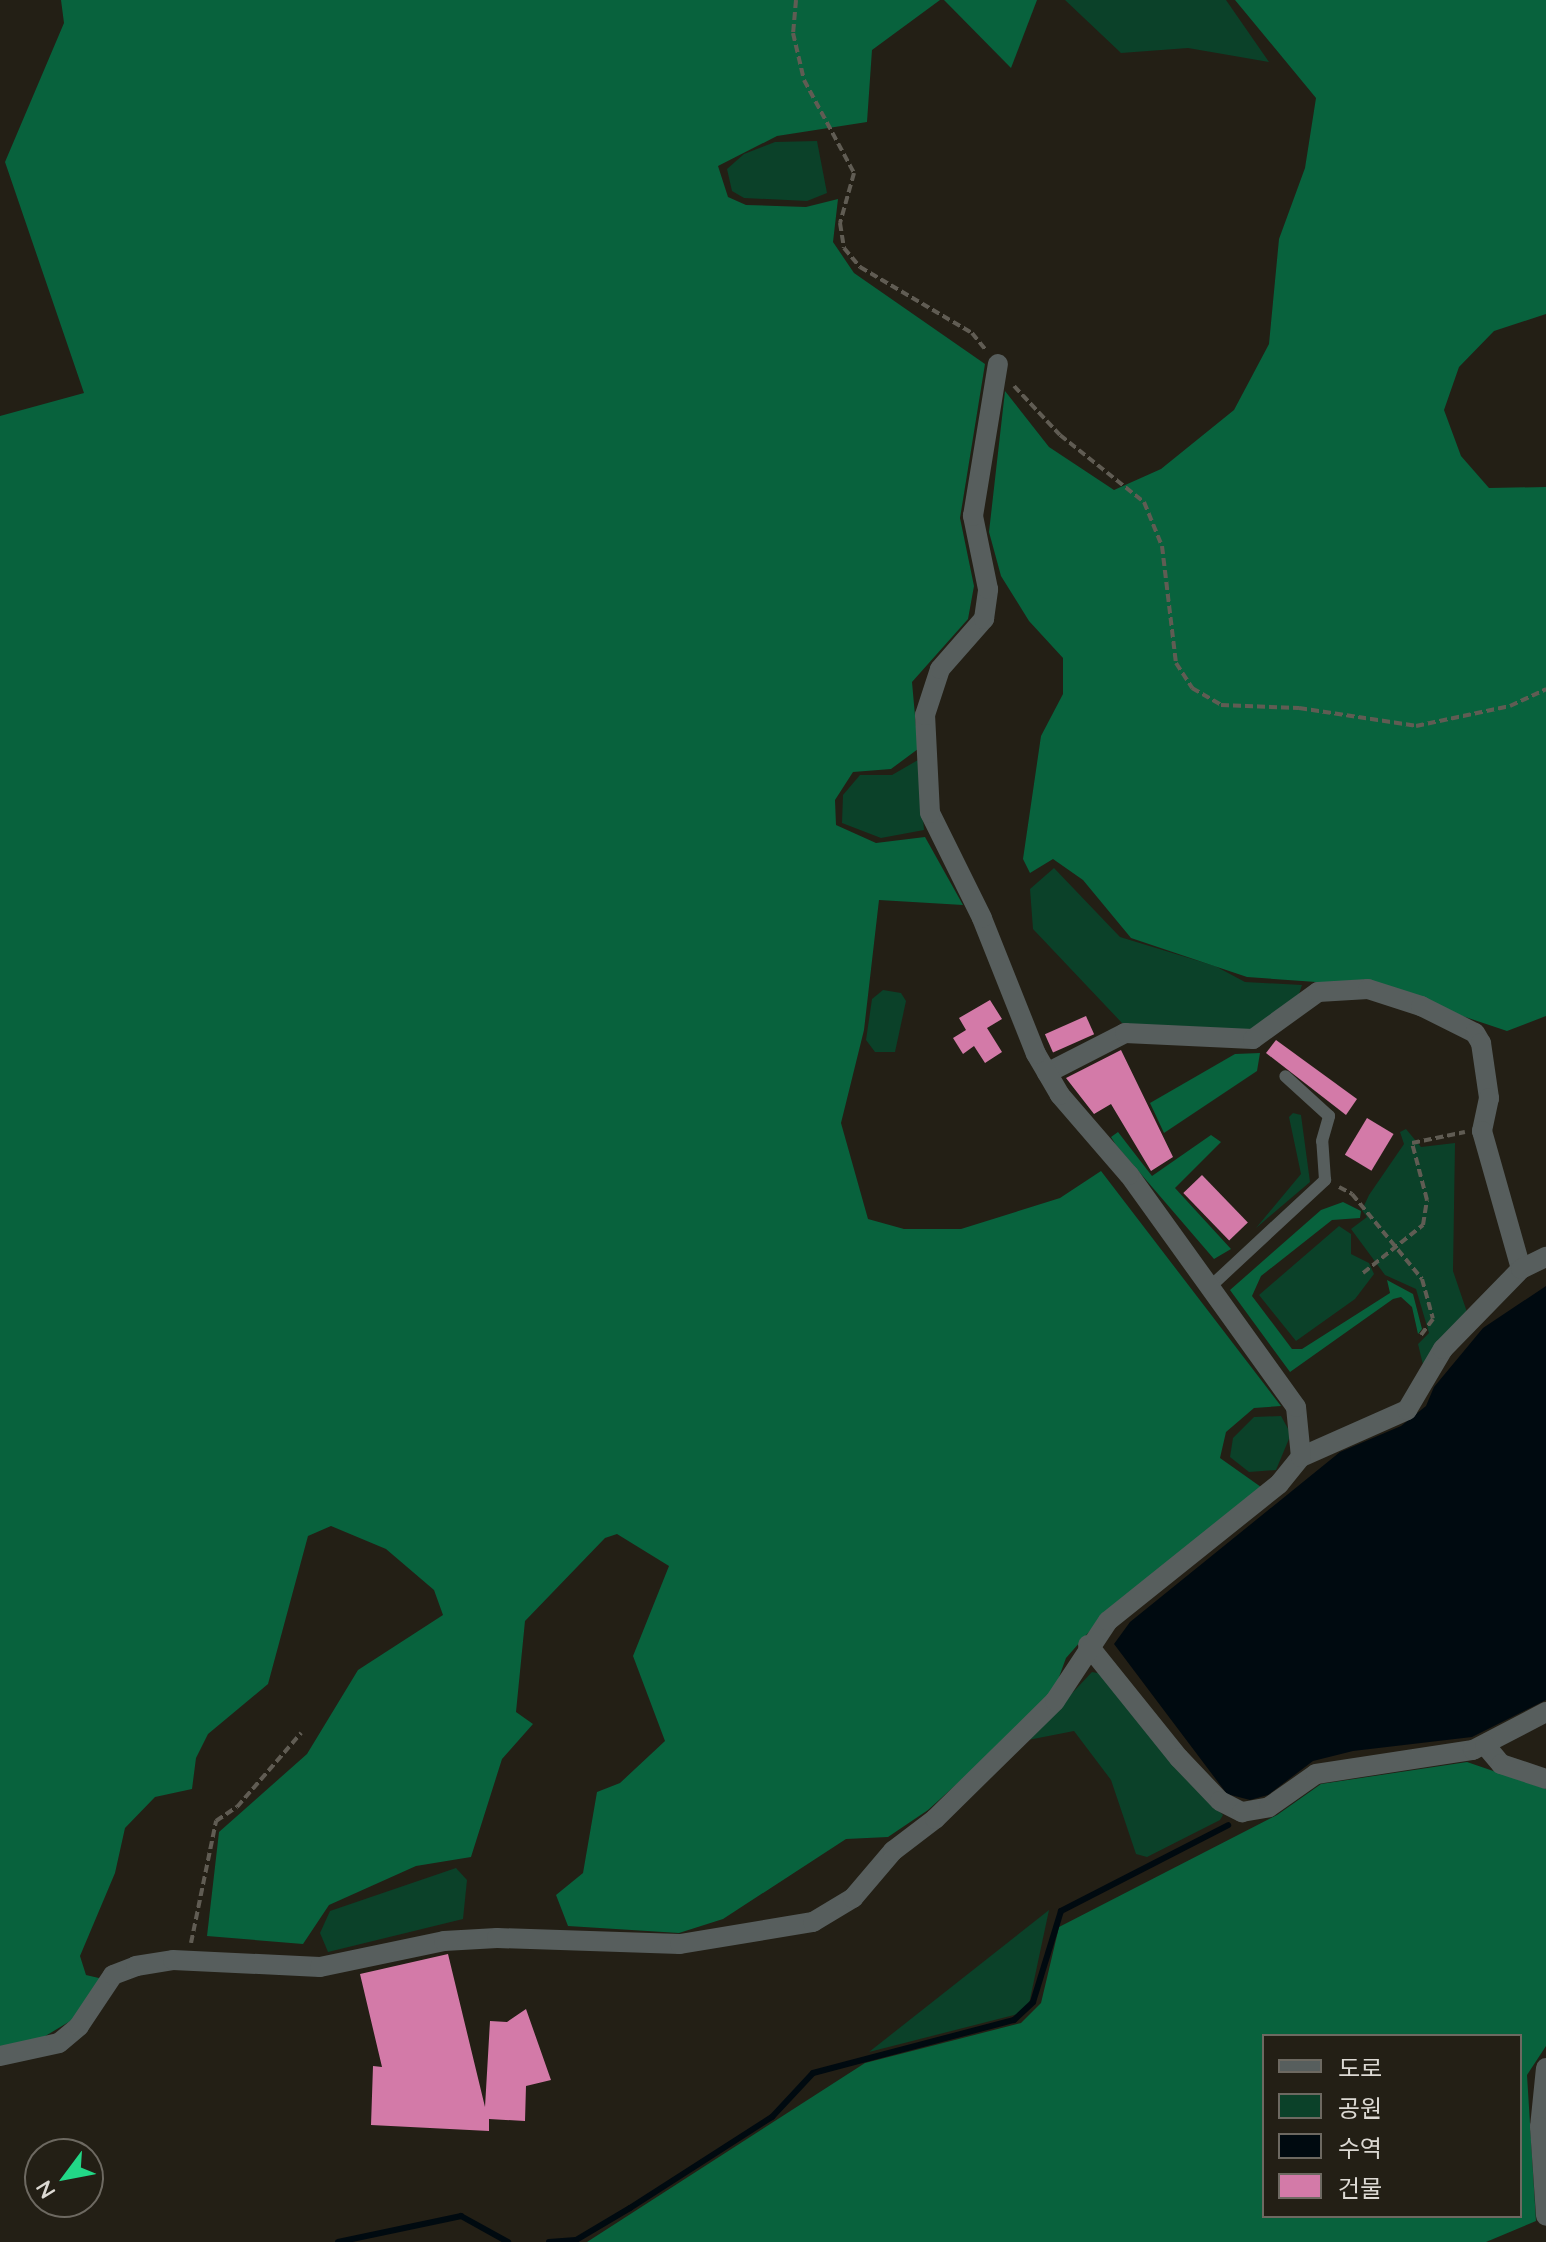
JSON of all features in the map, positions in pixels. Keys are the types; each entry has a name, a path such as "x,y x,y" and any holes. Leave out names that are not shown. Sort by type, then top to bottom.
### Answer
{"street":[{"path":"998,364 973,516 988,589 984,619 940,669 925,715 930,813 1047,1073 1211,1286 1296,1407 1301,1457"},
{"path":"1047,1073 1125,1033 1253,1039 1306,995 1368,989 1475,1033 1489,1098 1482,1131 1521,1269"},
{"path":"0,2056 59,2043 79,2026 113,1975 187,1961 320,1967 444,1941 680,1944 813,1922 853,1898 893,1851 1055,1701 1088,1645 1108,1621 1279,1484 1301,1457 1407,1410 1443,1349 1521,1269 1546,1257"},
{"path":"1088,1645 1179,1758 1220,1801 1242,1812 1269,1807 1316,1774 1485,1745 1546,1712"},
{"path":"1485,1745 1501,1764 1546,1779"},
{"path":"1546,2068 1540,2127 1546,2216"}],"lane":[{"path":"1211,1286 1325,1180 1322,1141 1329,1116 1285,1076"}],"path":[{"path":"796,0 793,33 804,80 854,173 840,223 844,248 860,267 972,333 1049,425 1144,502 1162,546 1176,663 1192,688 1221,705 1299,708 1416,726 1510,706 1546,689"},
{"path":"1363,1273 1423,1225 1427,1200 1412,1143 1482,1131"},
{"path":"1325,1180 1352,1194 1398,1245 1426,1292 1433,1319 1421,1335"},
{"path":"187,1961 216,1821 237,1807 301,1733"}],"green space":[{"path":"61,0 940,0 872,50 867,122 777,136 718,166 728,197 746,205 806,207 838,199 833,242 854,273 985,364 960,518 974,586 968,619 912,682 918,749 891,769 853,772 835,800 836,825 876,843 925,837 963,905 879,900 864,1030 841,1123 868,1219 904,1229 961,1229 1060,1198 1101,1171 1281,1406 1254,1408 1226,1432 1220,1458 1261,1487 1102,1617 1066,1658 1051,1699 928,1810 888,1837 846,1839 723,1919 679,1933 568,1926 556,1895 583,1873 597,1792 620,1783 665,1741 633,1656 669,1566 617,1534 605,1538 525,1621 516,1712 533,1724 502,1759 471,1857 416,1866 329,1905 303,1944 207,1936 219,1832 307,1754 358,1670 443,1615 434,1590 386,1549 331,1526 308,1536 268,1684 208,1734 196,1758 192,1789 155,1797 125,1828 115,1873 80,1956 86,1975 103,1979 72,2020 32,2044 0,2046 0,416 84,393 5,162 64,23"},
{"path":"944,0 1037,0 1011,68"},
{"path":"1065,0 1226,0 1269,62 1188,48 1121,53"},
{"path":"1235,0 1546,0 1546,314 1494,331 1459,367 1444,410 1461,456 1489,488 1546,487 1546,1016 1507,1031 1373,986 1247,977 1131,938 1083,880 1053,859 1030,873 1023,859 1041,736 1063,694 1063,658 1029,621 1001,576 989,532 1005,391 1049,447 1114,490 1161,469 1234,410 1269,344 1279,239 1305,168 1316,98"},
{"path":"817,141 827,193 807,201 744,198 732,191 727,169 744,154 775,142"},
{"path":"918,760 924,830 881,838 842,823 843,795 860,775 892,775"},
{"path":"1054,868 1120,937 1215,966 1245,982 1302,985 1299,994 1257,1030 1216,1033 1122,1023 1033,929 1030,889"},
{"path":"883,990 901,993 906,1001 895,1052 875,1052 866,1040 872,999"},
{"path":"1260,1053 1257,1071 1164,1133 1150,1103 1235,1054"},
{"path":"1293,1113 1301,1115 1310,1182 1256,1228 1301,1174 1289,1117"},
{"path":"1406,1129 1421,1147 1455,1143 1453,1271 1469,1318 1425,1373 1418,1344 1429,1333 1416,1289 1385,1275 1351,1229 1367,1217 1362,1210 1404,1144 1400,1132"},
{"path":"1118,1132 1152,1176 1211,1135 1221,1142 1175,1188 1231,1249 1214,1259 1116,1145 1111,1137"},
{"path":"1343,1202 1361,1211 1360,1218 1332,1220 1261,1276 1252,1296 1292,1349 1302,1349 1390,1293 1387,1280 1413,1294 1422,1329 1418,1334 1412,1307 1401,1297 1393,1299 1290,1372 1230,1290 1321,1210"},
{"path":"1339,1226 1351,1234 1351,1254 1369,1263 1374,1274 1355,1299 1296,1341 1259,1295"},
{"path":"1281,1416 1291,1434 1276,1470 1249,1472 1230,1457 1233,1438 1254,1417"},
{"path":"1092,1672 1103,1674 1180,1772 1223,1815 1220,1820 1147,1857 1136,1854 1111,1780 1074,1731 1028,1740"},
{"path":"1467,1762 1546,1789 1546,2046 1527,2075 1536,2221 1486,2242 587,2242 865,2063 1021,2023 1041,2003 1059,1927 1277,1815 1321,1784"},
{"path":"456,1868 467,1880 463,1919 328,1952 320,1933 330,1911"},
{"path":"1049,1910 1029,2004 1018,2014 869,2052"}],"water":[{"path":"1546,1286 1546,1700 1472,1737 1353,1751 1313,1761 1268,1795 1250,1800 1227,1794 1114,1644 1130,1622 1340,1452 1401,1426 1426,1406 1434,1387 1483,1328"}],"building":[{"path":"990,1000 1002,1019 987,1028 1002,1052 985,1063 974,1046 963,1054 953,1038 966,1030 959,1018"},
{"path":"1086,1016 1094,1034 1053,1053 1045,1034"},
{"path":"1276,1040 1357,1099 1346,1115 1266,1053"},
{"path":"1121,1050 1173,1157 1151,1171 1111,1104 1094,1114 1066,1078"},
{"path":"1367,1118 1394,1134 1371,1171 1345,1155"},
{"path":"1202,1175 1248,1222 1229,1241 1183,1193"},
{"path":"448,1954 485,2107 490,2021 507,2022 526,2009 551,2080 526,2086 525,2121 489,2119 489,2131 371,2125 373,2066 382,2067 360,1974"}],"waterway":[{"path":"549,2242 576,2240 630,2208 772,2117 813,2073 1014,2020 1033,2002 1061,1911 1228,1825"},
{"path":"338,2242 461,2216 508,2242"}]}
